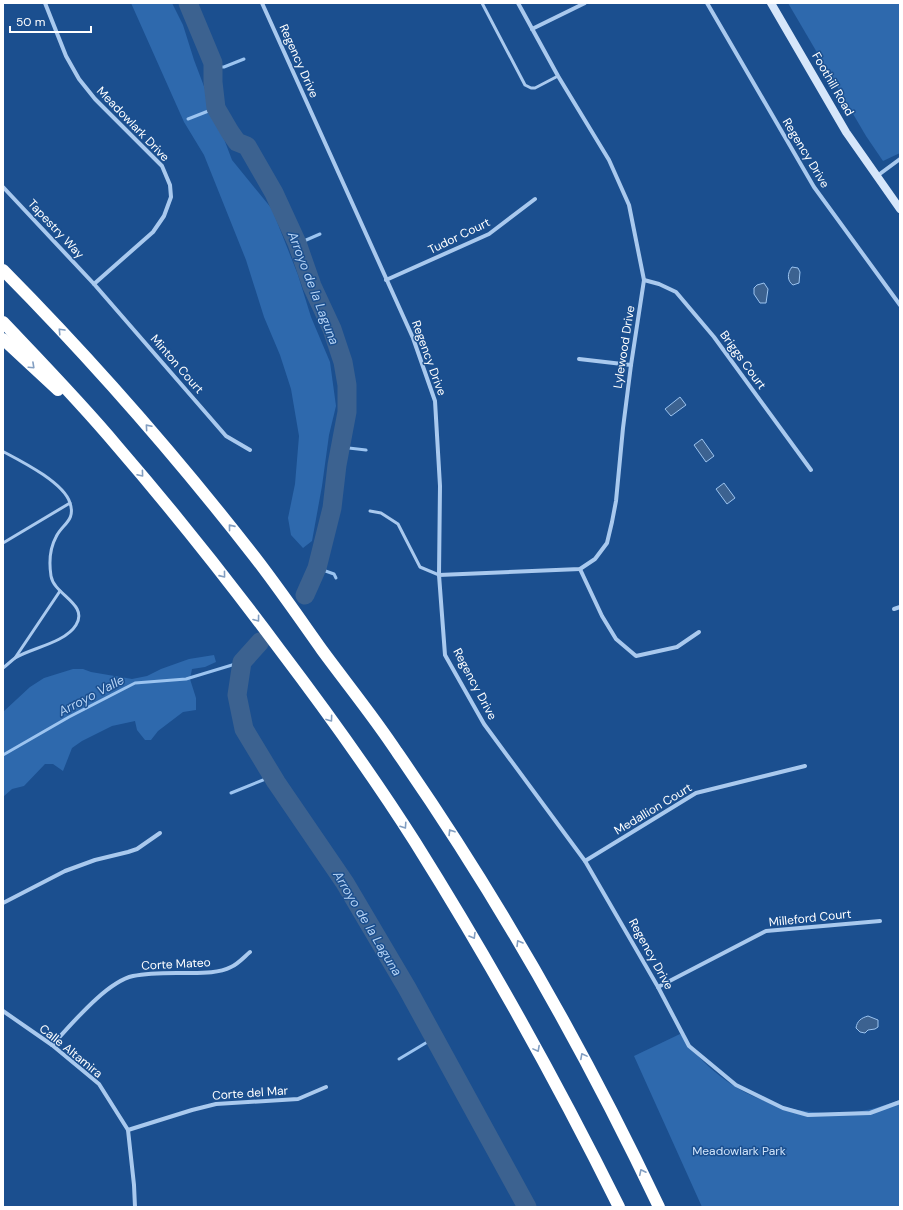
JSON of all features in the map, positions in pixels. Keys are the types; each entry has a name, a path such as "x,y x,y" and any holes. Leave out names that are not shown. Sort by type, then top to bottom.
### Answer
{"highway":[{"path":"3,270 71,341 134,411 192,479 255,558 396,750 488,892 569,1030 659,1207"},
{"path":"3,322 116,444 234,588 371,775 458,912 534,1042 571,1111 619,1207"},
{"path":"3,339 116,444"}],"main road":[{"name":"Foothill Road","path":"771,3 846,132 900,209"},
{"name":"Foothill Road","path":"877,176 900,199"}],"street":[{"name":"Meadowlark Drive","path":"45,3 66,56 79,79 95,98 162,166 170,185 171,197 164,216 153,232 94,284"},
{"name":"Regency Drive","path":"262,3 413,338 435,401 440,486 439,575 445,655 484,724 585,861 658,987 688,1046 736,1085 783,1108 808,1115 870,1113 900,1102"},
{"name":"Lylewood Drive","path":"518,3 558,76 609,160 629,205 644,280 623,428 616,501 607,543 595,559 580,569"},
{"path":"532,29 585,3"},
{"name":"Regency Drive","path":"708,3 814,188 900,305"},
{"path":"877,176 900,159"},
{"name":"Tapestry Way","path":"3,187 94,284"},
{"name":"Tudor Court","path":"386,280 489,234 535,200"},
{"name":"Briggs Court","path":"644,280 676,292 714,338 811,470"},
{"name":"Minton Court","path":"94,284 226,436 250,450"},
{"path":"579,359 631,365"},
{"path":"439,575 580,569 602,616 616,639 636,656 677,647 699,632"},
{"path":"894,609 900,607"},
{"name":"Medallion Court","path":"585,861 696,793 805,766"},
{"path":"3,903 65,871 95,860 137,849 160,833"},
{"name":"Milleford Court","path":"658,987 766,932 880,921"},
{"name":"Corte Mateo","path":"52,1046 94,1001 118,983 126,979 133,976 165,973 216,972 230,968 250,952"},
{"name":"Calle Altamira","path":"3,1011 52,1046 99,1084 128,1130 135,1207"},
{"name":"Corte del Mar","path":"128,1130 216,1104 298,1099 326,1087"}],"lane":[{"path":"482,3 525,84 535,88 558,76"},
{"path":"3,453 4,452 33,467 60,489 70,503 72,512 70,520 56,536 51,548 51,577 53,583 72,602 79,615 78,621 74,628 56,641 15,658"},
{"path":"3,543 70,503"},
{"path":"370,511 381,513 398,524 420,567 439,575"},
{"path":"3,668 15,658 60,591"}],"green space":[{"path":"131,3 172,3 183,25 194,60 232,160 272,209 298,275 311,317 330,362 336,406 329,435 312,541 303,548 291,535 288,518 295,484 299,436 291,389 280,355 264,317 246,260 204,155 184,122"},
{"path":"788,3 900,3 900,153 883,161 866,136"},
{"path":"214,655 216,662 205,667 192,669 190,679 196,698 196,710 183,712 158,731 151,740 145,740 137,730 135,721 112,726 82,741 72,748 63,771 53,764 45,764 24,786 12,789 3,797 3,712 30,687 44,678 73,669 83,669 91,672 132,679 147,676 161,669 189,659"},
{"name":"Meadowlark Park","path":"680,1034 703,1061 720,1076 735,1087 769,1103 806,1111 843,1113 876,1108 900,1100 900,1207 702,1207 634,1056"}],"shaded area":[{"path":"792,267 798,268 800,272 799,283 793,285 788,277"},
{"path":"764,283 768,289 766,303 760,303 754,294 754,288 757,285"},
{"path":"680,397 686,405 671,416 665,409"},
{"path":"702,439 714,456 706,462 694,445"},
{"path":"724,483 735,498 727,504 716,489"},
{"path":"868,1016 878,1020 878,1027 868,1030 865,1033 860,1032 856,1028 857,1023 861,1019"}],"waterway":[{"name":"Arroyo de la Laguna","path":"188,3 213,63 213,82 216,108 237,142 247,146 274,193 297,243 312,286 332,329 343,362 347,385 347,412 337,465 332,508 317,568 305,595"},
{"path":"213,67 224,67 244,59"},
{"path":"188,119 216,108"},
{"path":"297,244 320,234"},
{"path":"340,447 366,450"},
{"path":"317,568 334,574 336,578"},
{"name":"Arroyo de la Laguna","path":"260,642 242,662 237,695 244,729 276,782 345,883 407,988 527,1207"},
{"name":"Arroyo Valle","path":"3,755 69,717 135,683 186,679 242,662"},
{"path":"231,793 273,776"},
{"path":"399,1059 434,1038"}]}
